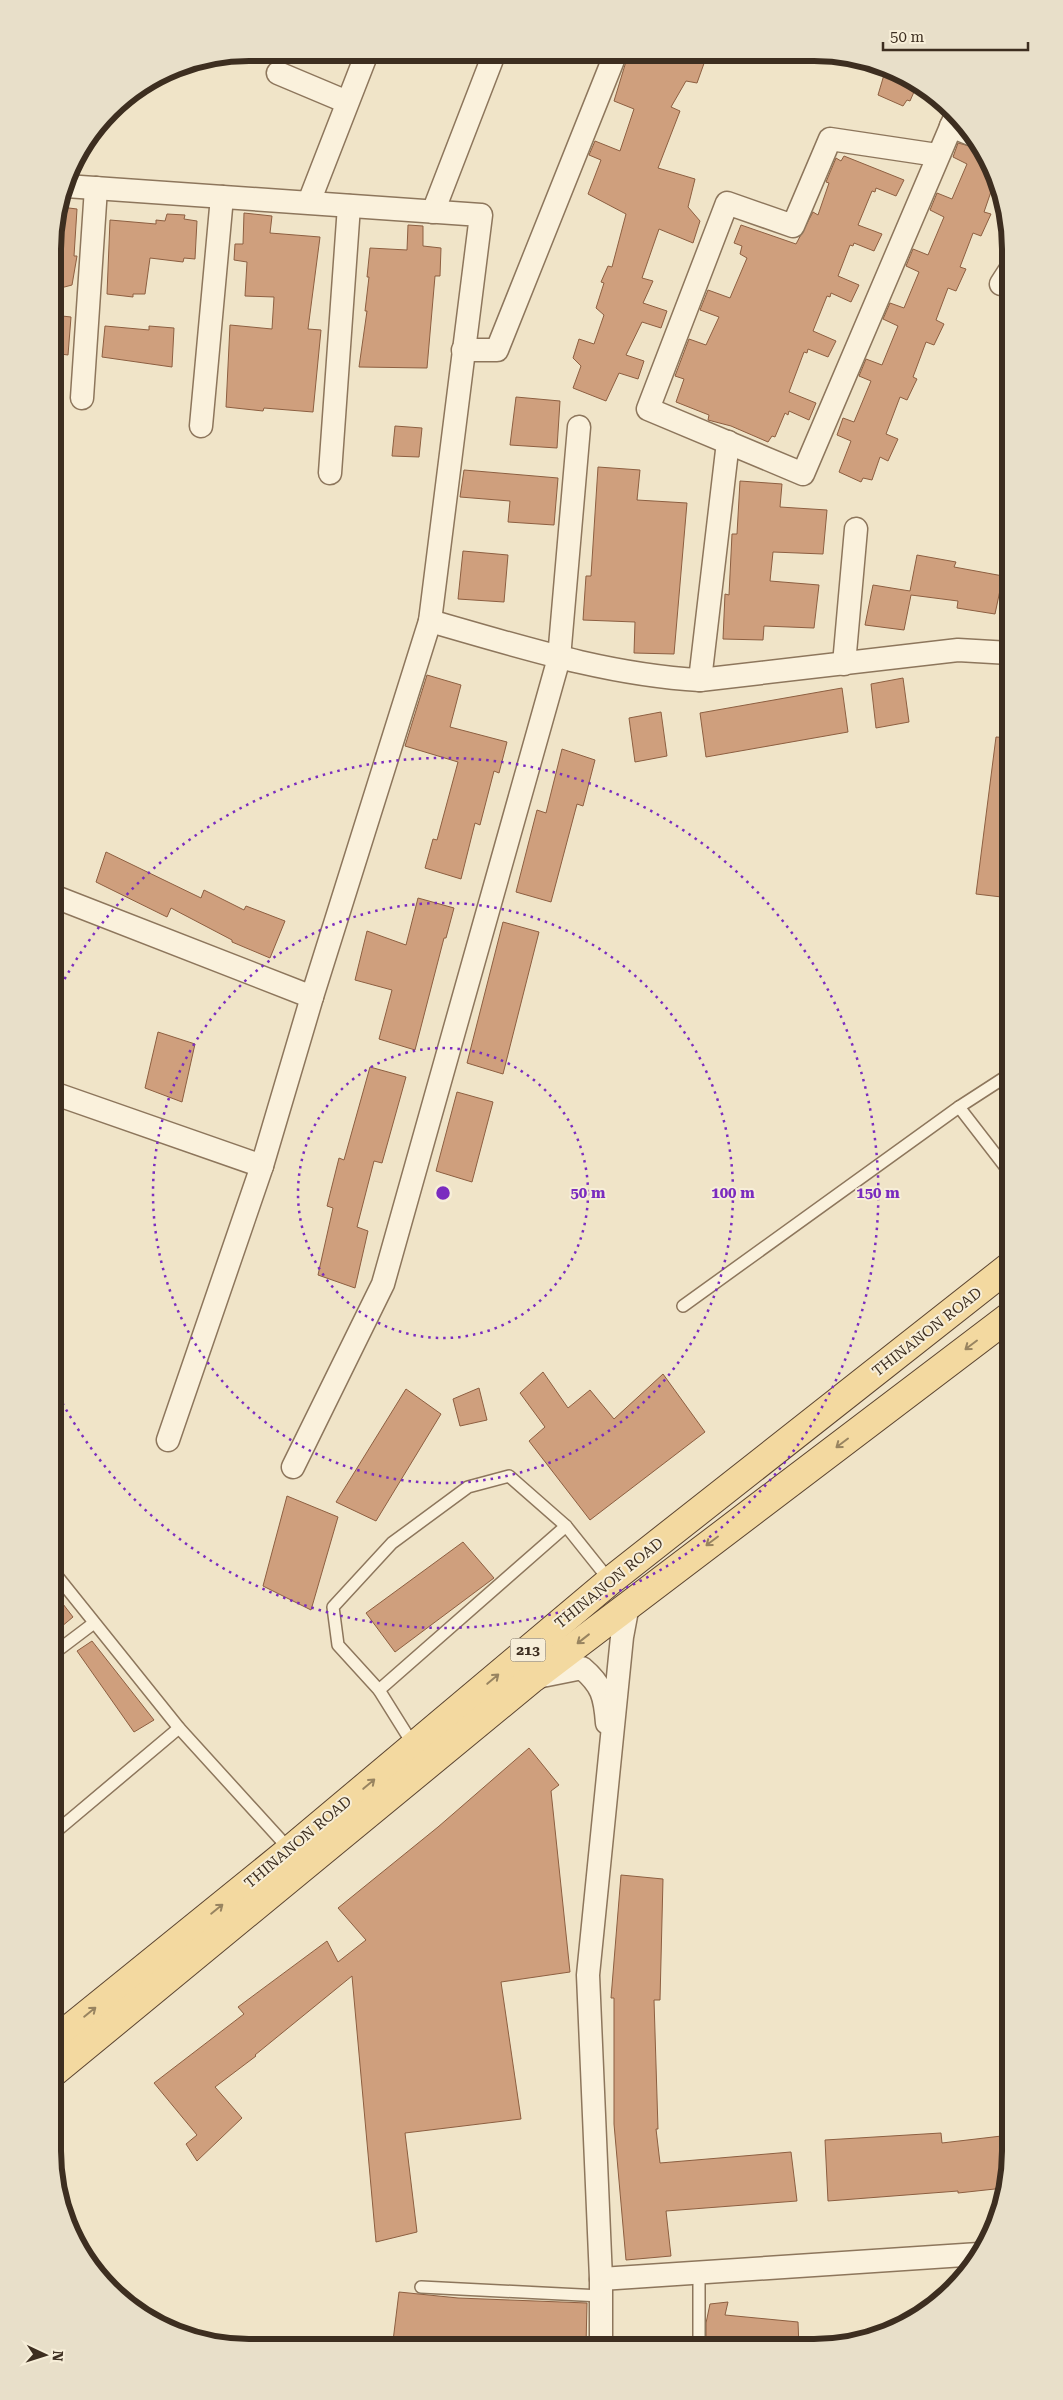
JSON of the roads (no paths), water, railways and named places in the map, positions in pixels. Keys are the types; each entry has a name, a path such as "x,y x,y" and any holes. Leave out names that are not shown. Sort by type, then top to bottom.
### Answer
{"main road":[{"name":"THINANON ROAD","path":"61,2035 290,1850 610,1581 1002,1272"},
{"name":"THINANON ROAD","path":"61,2067 533,1678 1002,1322"}],"street":[{"path":"309,202 364,61"},
{"path":"433,212 491,61"},
{"path":"463,350 498,350 614,61"},
{"path":"278,73 347,102"},
{"path":"938,155 830,139 793,226 727,203 648,409 804,474 952,122"},
{"path":"72,186 481,215 430,621 312,997 262,1166 168,1440"},
{"path":"82,398 96,188"},
{"path":"201,426 222,197"},
{"path":"330,473 349,206"},
{"path":"294,1467 383,1284 559,658 579,427"},
{"path":"700,680 728,442"},
{"path":"844,664 856,529"},
{"path":"430,621 559,658 658,678 700,680 958,650 1002,653"},
{"path":"61,899 312,997"},
{"path":"61,1096 262,1166"},
{"path":"601,2339 601,2287 588,1974 622,1637 628,1605"},
{"path":"533,1678 582,1668 597,1681 606,1708 610,1758"},
{"path":"601,2287 699,2272 970,2255"}],"lane":[{"path":"682,1306 959,1107 1002,1079"},
{"path":"959,1107 1002,1163"},
{"path":"414,1746 379,1690 338,1645 333,1607 392,1543 468,1487 509,1476 566,1526 610,1581"},
{"path":"379,1690 566,1526"},
{"path":"61,1581 179,1728 290,1850"},
{"path":"61,1648 94,1622"},
{"path":"61,1827 179,1728"},
{"path":"699,2272 700,2339"},
{"path":"422,2287 601,2287"}]}
